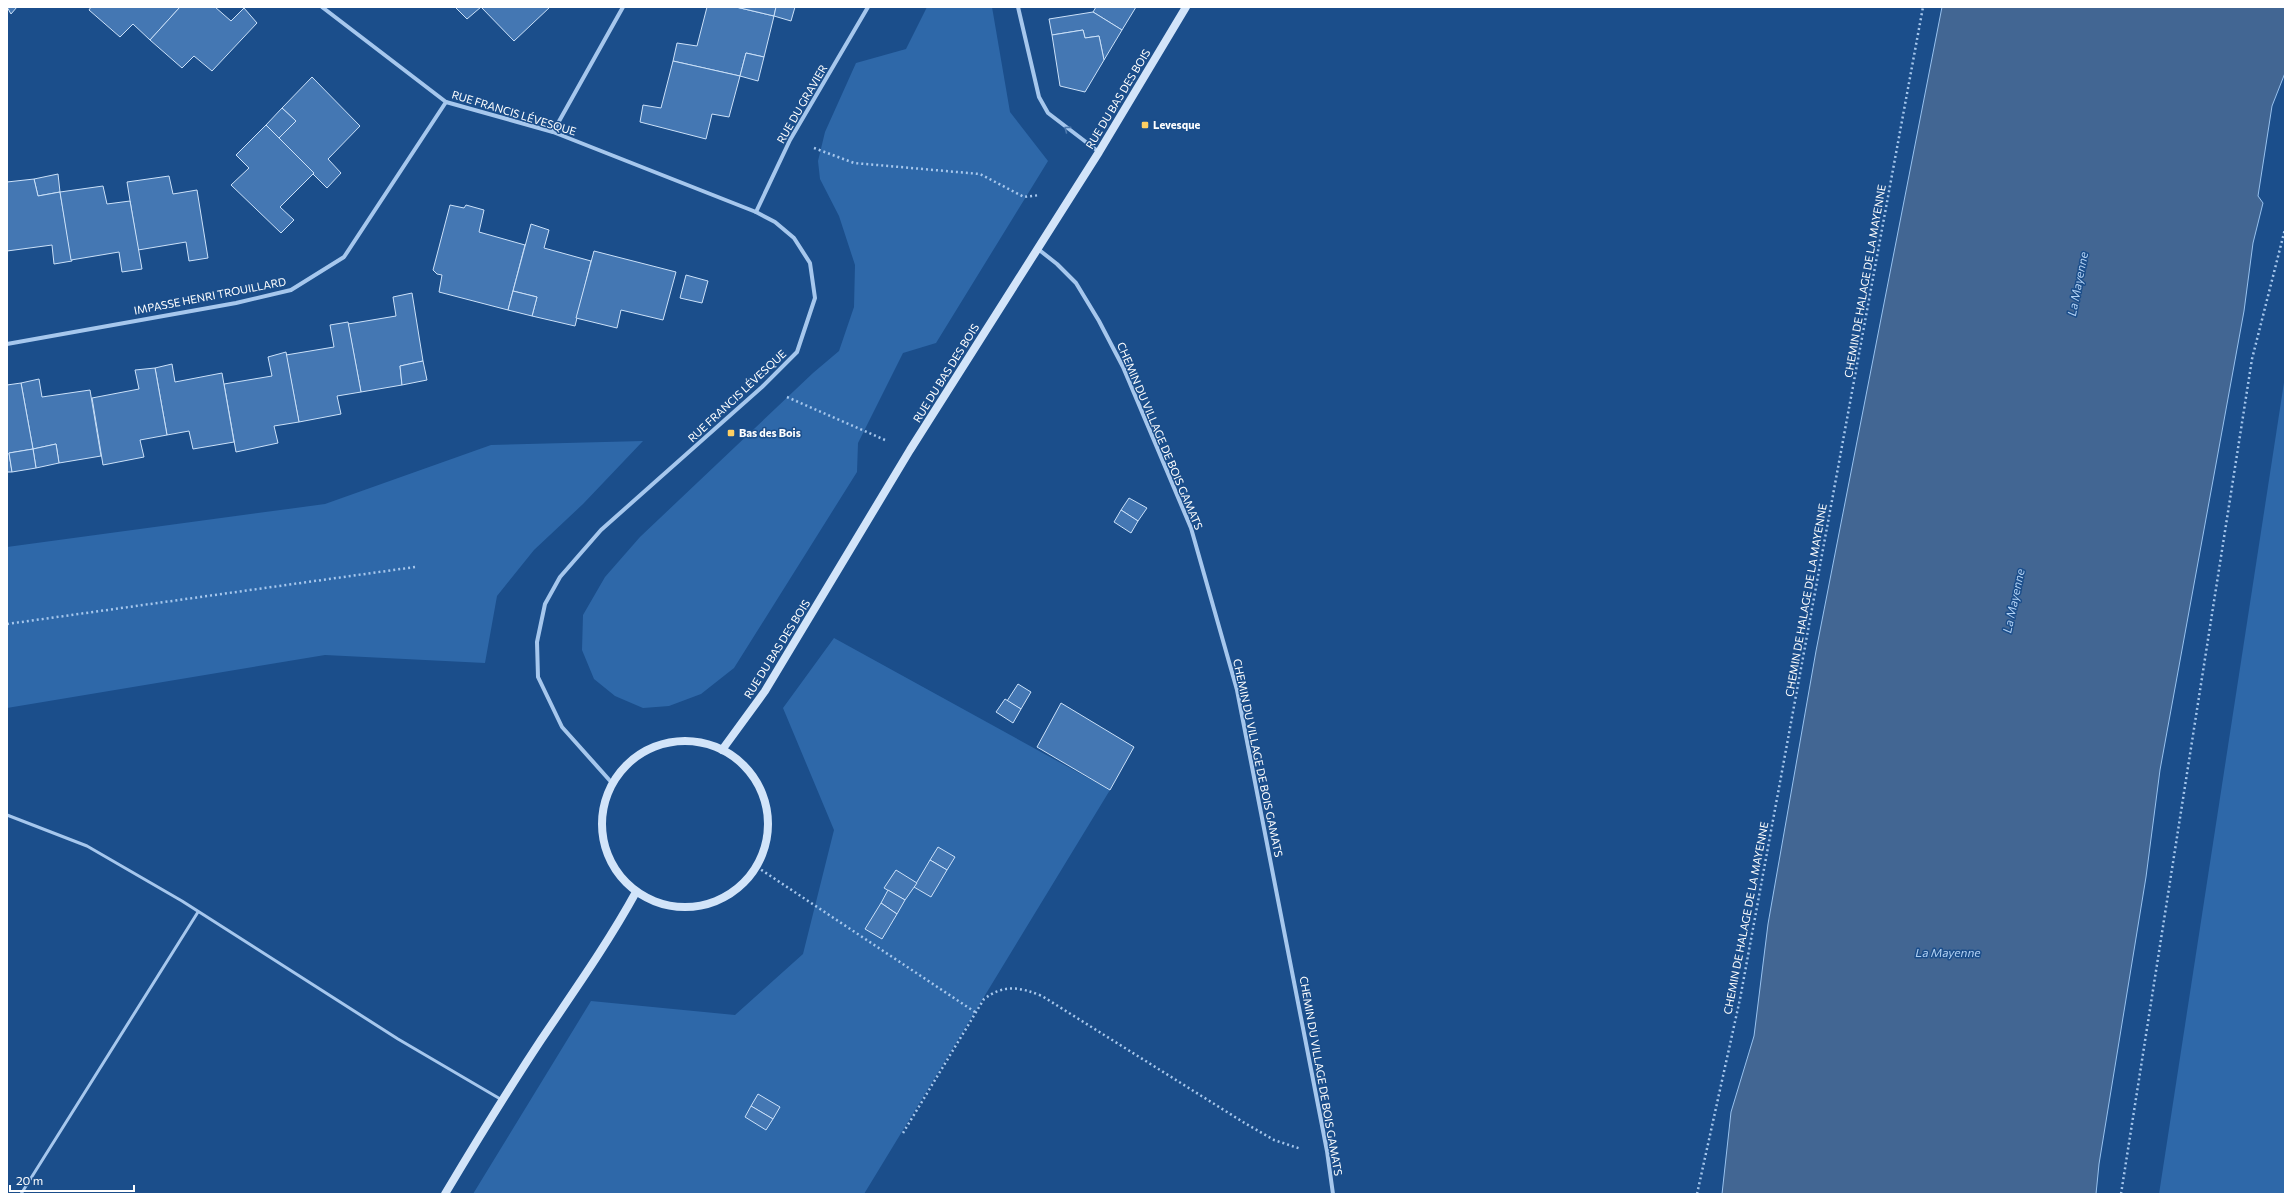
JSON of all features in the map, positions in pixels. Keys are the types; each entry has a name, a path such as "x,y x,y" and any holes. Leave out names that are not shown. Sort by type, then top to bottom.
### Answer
{"main road":[{"name":"RUE DU BAS DES BOIS","path":"722,750 766,691 910,450 1099,152 1186,7"},
{"path":"673,741 698,741 722,750 745,766 760,788 768,814 767,841 757,867 739,888 715,901 708,903 688,907 661,904 636,892 619,875 607,854 602,830 604,806 612,783 628,763 648,749 673,741"},
{"path":"445,1194 502,1100 614,932 636,892"}],"street":[{"name":"RUE FRANCIS LÉVESQUE","path":"322,7 446,102 553,132 756,212 775,222 794,238 810,263 815,298 797,352 762,387 601,530 560,577 545,604 537,642 538,677 562,727 612,783"},
{"path":"553,132 624,7"},
{"name":"RUE DU GRAVIER","path":"756,212 790,140 868,7"},
{"path":"1018,7 1039,97 1045,108 1048,113 1067,129 1099,152"},
{"name":"IMPASSE HENRI TROUILLARD","path":"7,344 236,303 291,290 344,257 446,102"},
{"name":"CHEMIN DU VILLAGE DE BOIS GAMATS","path":"1037,249 1057,264 1076,283 1099,321 1123,367 1191,528 1237,690 1327,1151 1333,1194"}],"lane":[{"path":"7,815 87,846 198,912 398,1039 502,1100"},
{"path":"21,1194 198,912"}],"path":[{"name":"CHEMIN DE HALAGE DE LA MAYENNE","path":"1697,1194 1741,992 1923,7"},
{"path":"790,140 854,163 980,174 1024,197 1041,195 1063,208"},
{"path":"2121,1194 2252,359 2285,229"},
{"path":"762,387 910,450"},
{"path":"7,624 415,567"},
{"path":"757,867 975,1012"},
{"path":"903,1133 984,999 994,992 1007,988 1024,988 1042,996 1274,1140 1302,1149 1327,1151"}],"shaded area":[{"path":"927,7 992,7 1010,112 1048,161 936,343 903,353 858,443 857,472 734,668 701,694 669,706 643,708 615,696 594,679 582,650 583,615 605,577 640,537 813,373 839,351 854,307 855,265 839,216 820,179 818,161 825,132 856,63 906,49"},
{"path":"2285,376 2285,1194 2159,1194"},
{"path":"643,441 583,504 534,550 497,596 485,663 325,655 7,708 7,547 325,504 491,445"},
{"path":"834,638 1110,790 864,1194 473,1194 591,1001 735,1015 803,954 834,830 783,708"}],"water":[{"name":"La Mayenne","path":"1942,7 2285,7 2285,73 2272,106 2258,196 2263,203 2253,243 2244,311 2160,770 2146,877 2099,1164 2096,1194 1722,1194 1731,1112 1754,1036 1768,924 1816,651"}],"building":[{"path":"7,7 17,7 11,14"},
{"path":"91,7 180,7 150,40 133,24 120,37 89,10"},
{"path":"180,7 215,7 231,21 244,8 257,23 212,71 194,56 182,68 150,40"},
{"path":"455,7 481,7 467,19"},
{"path":"481,7 550,7 514,41"},
{"path":"707,7 736,7 774,16 764,57 746,53 740,76 673,61 677,43 697,46"},
{"path":"736,7 776,7 774,16"},
{"path":"776,7 795,7 791,21 774,16"},
{"path":"1096,7 1136,7 1122,30 1093,12"},
{"path":"1093,12 1122,30 1104,60 1099,36 1085,38 1083,30 1052,35 1049,19"},
{"path":"1083,30 1085,38 1099,36 1104,60 1085,92 1060,86 1052,35"},
{"path":"746,53 764,57 758,81 740,76"},
{"path":"673,61 740,76 729,117 712,114 706,139 640,122 643,105 661,108"},
{"path":"312,77 360,126 328,159 341,173 327,188 278,139 296,121 282,108"},
{"path":"282,108 296,121 278,139 266,125"},
{"path":"266,125 314,173 280,207 294,220 281,233 231,185 249,168 236,155"},
{"path":"58,174 60,192 38,196 34,179"},
{"path":"169,176 173,194 197,190 208,258 189,261 186,242 138,250 127,182"},
{"path":"34,179 38,196 60,192 72,261 54,264 52,245 7,251 7,182"},
{"path":"103,186 107,204 130,201 142,269 122,272 119,252 71,260 60,192"},
{"path":"450,205 464,208 466,205 484,210 479,232 525,245 508,310 439,292 442,275 437,274 433,270"},
{"path":"531,224 549,230 544,248 591,261 575,326 532,316 537,297 513,291"},
{"path":"594,251 676,272 663,320 621,310 617,328 576,318"},
{"path":"686,275 708,281 702,303 680,298"},
{"path":"513,291 537,297 532,316 508,310"},
{"path":"412,293 423,361 400,366 402,385 361,392 348,324 396,316 393,297"},
{"path":"348,322 361,392 337,396 341,414 299,422 286,355 334,347 330,325"},
{"path":"286,352 299,422 274,426 278,443 236,452 224,384 272,376 268,357"},
{"path":"423,361 427,380 402,385 400,366"},
{"path":"172,364 175,382 222,373 234,442 193,449 189,431 167,435 155,368"},
{"path":"155,368 167,435 140,440 144,457 103,465 92,398 139,389 135,370"},
{"path":"39,379 42,397 90,390 101,456 59,463 56,444 33,449 21,383"},
{"path":"21,383 33,449 9,453 12,472 7,472 7,385"},
{"path":"56,444 59,463 36,468 33,449"},
{"path":"33,449 36,468 12,472 9,453"},
{"path":"1129,498 1147,508 1138,521 1121,510"},
{"path":"1121,510 1138,521 1131,533 1114,522"},
{"path":"1018,684 1031,692 1021,709 1007,701"},
{"path":"1005,699 1021,709 1013,723 996,712"},
{"path":"1061,703 1134,747 1110,790 1037,747"},
{"path":"938,847 955,857 947,870 930,860"},
{"path":"930,860 947,870 931,897 914,887"},
{"path":"896,870 917,883 905,900 884,888"},
{"path":"888,890 905,900 897,914 881,903"},
{"path":"881,903 897,914 882,939 865,929"},
{"path":"758,1094 780,1107 773,1119 751,1106"},
{"path":"751,1106 773,1119 766,1130 745,1117"}],"place":[{"name":"Levesque","path":"1145,125"},
{"name":"Bas des Bois","path":"731,433"}]}
